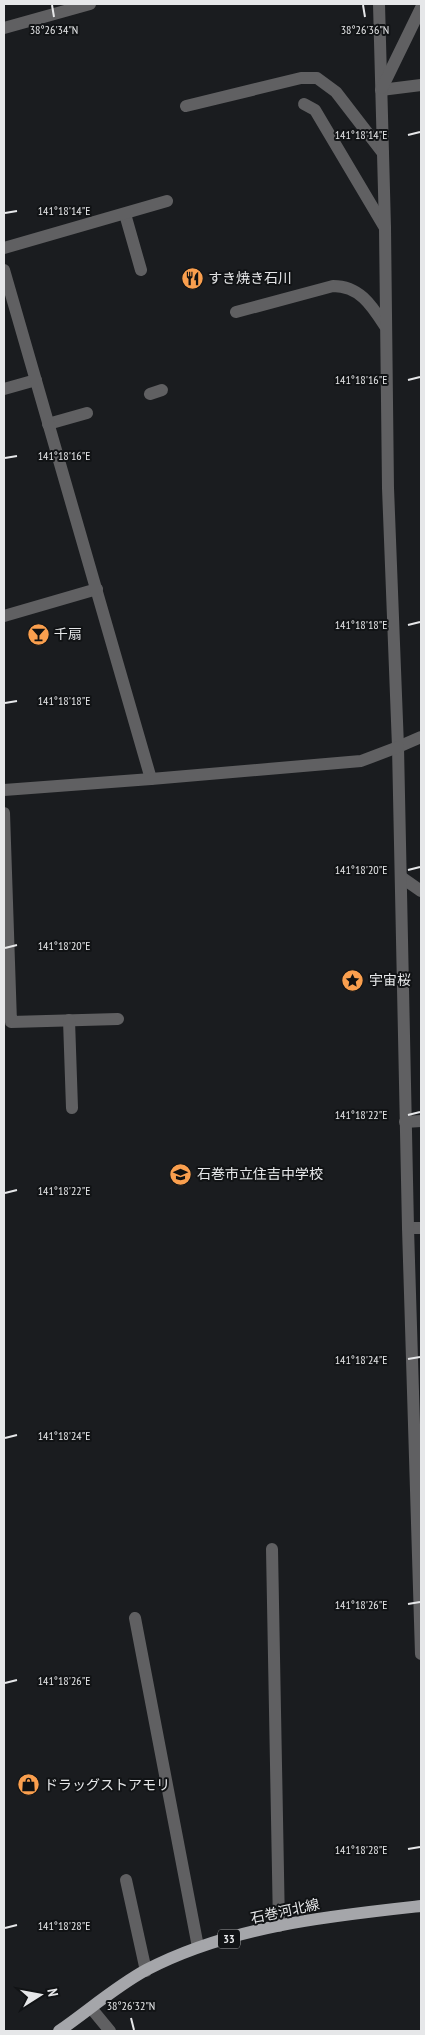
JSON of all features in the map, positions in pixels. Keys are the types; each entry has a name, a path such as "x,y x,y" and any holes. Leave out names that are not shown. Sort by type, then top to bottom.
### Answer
{"main road":[{"name":"石巻河北線","path":"60,2031 146,1971 198,1947 279,1926 335,1916 421,1906"}],"street":[{"path":"4,28 90,4"},
{"path":"378,4 385,228 388,488 398,746 408,1228 418,1457 421,1654"},
{"path":"381,90 421,8"},
{"path":"186,106 301,78 317,78 336,92 383,153"},
{"path":"381,90 421,85"},
{"path":"304,104 315,110 385,228"},
{"path":"4,248 167,201"},
{"path":"125,214 141,270"},
{"path":"4,270 151,779"},
{"path":"236,312 333,286 344,286 368,300 386,326"},
{"path":"4,389 36,380"},
{"path":"48,424 87,413"},
{"path":"4,616 97,588"},
{"path":"4,790 361,761 421,737"},
{"path":"4,813 11,1022 118,1019"},
{"path":"401,877 421,891"},
{"path":"68,1020 72,1108"},
{"path":"406,1122 421,1121"},
{"path":"408,1228 421,1228"},
{"path":"272,1549 279,1926"},
{"path":"135,1618 198,1947"},
{"path":"126,1880 146,1971"},
{"path":"91,2008 110,2031"}],"place":[{"name":"すき焼き石川","path":"192,278"},
{"name":"千扇","path":"38,634"},
{"name":"宇宙桜","path":"353,980"},
{"name":"石巻市立住吉中学校","path":"181,1174"},
{"name":"ドラッグストアモリ","path":"28,1785"}]}
